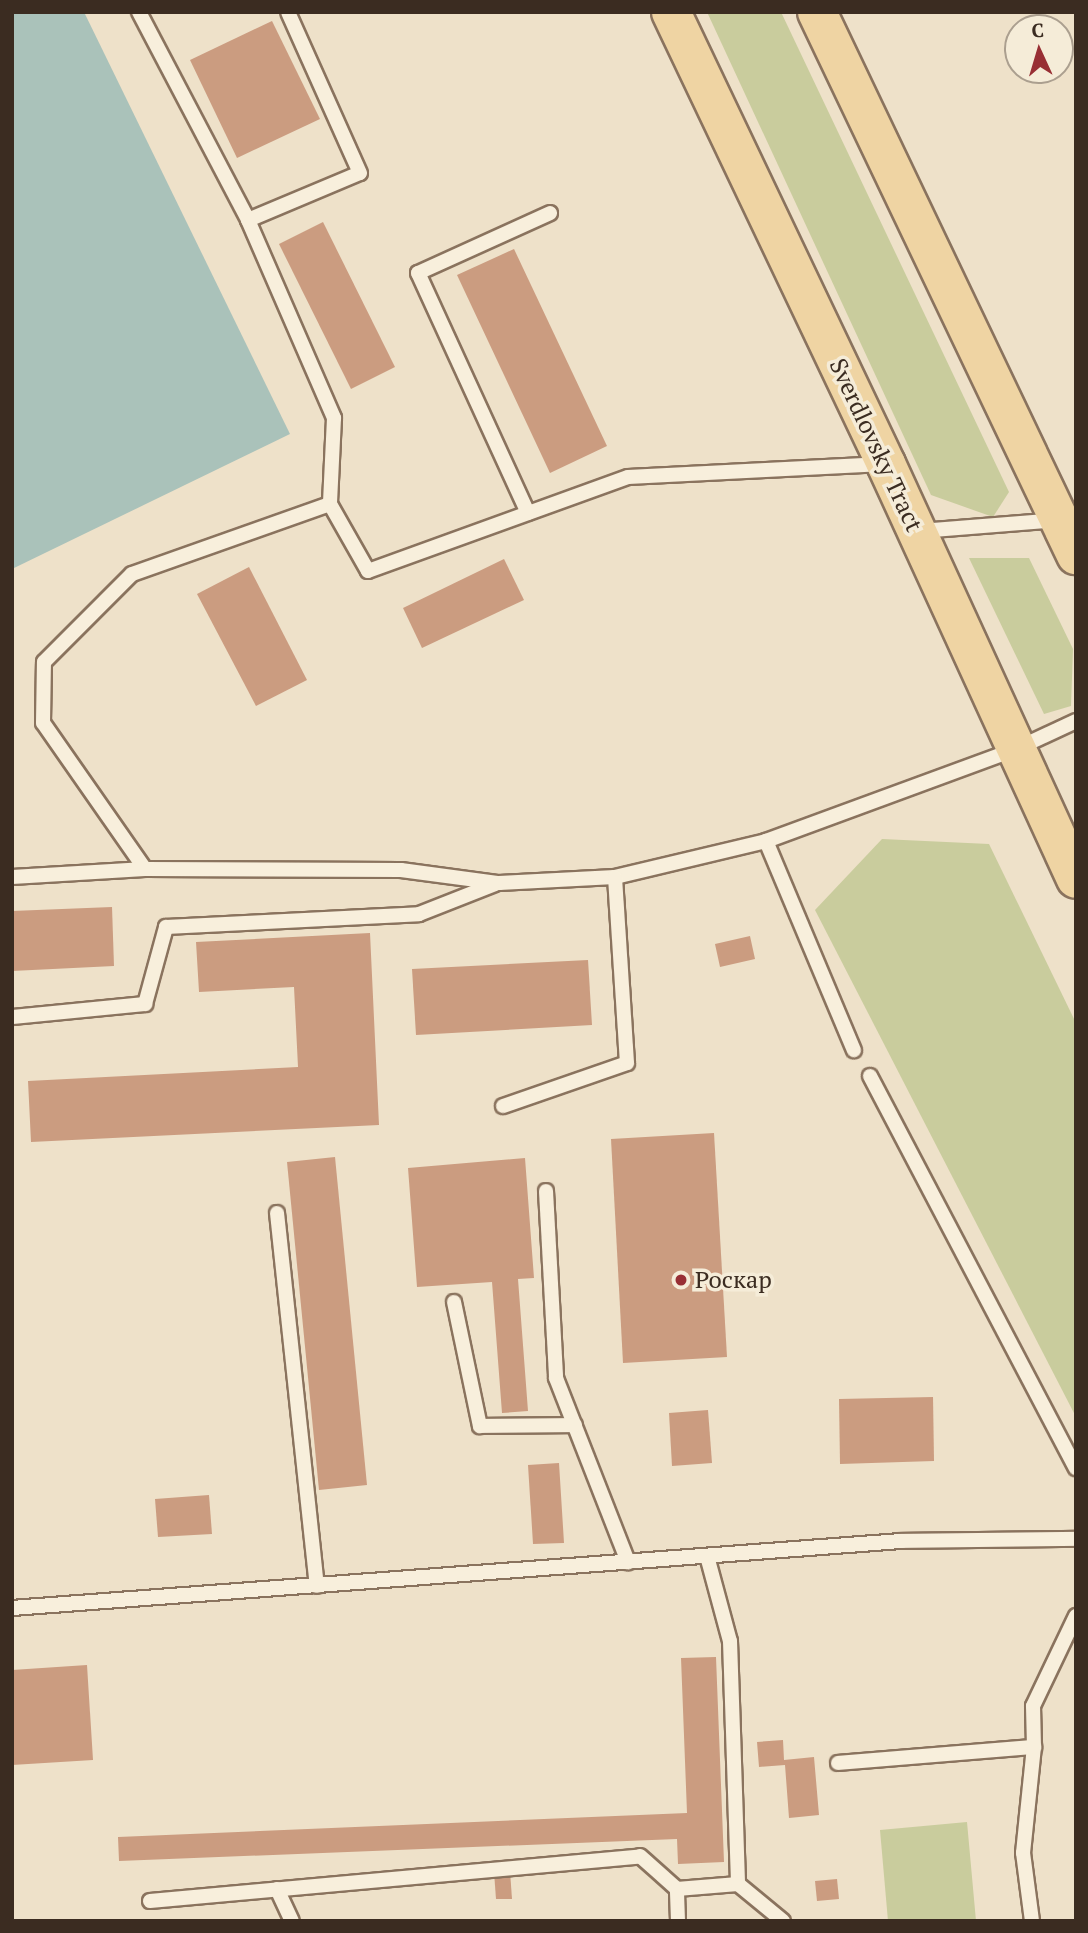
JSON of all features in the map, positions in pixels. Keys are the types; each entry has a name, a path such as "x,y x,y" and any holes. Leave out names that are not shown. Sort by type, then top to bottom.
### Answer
{"main road":[{"name":"Sverdlovsky Tract","path":"671,12 886,464 1076,879"},
{"path":"817,12 1076,555"}],"lane":[{"path":"139,12 248,220 334,418 330,503 368,571 628,477 886,464"},
{"path":"248,220 360,173 288,12"},
{"path":"528,513 418,272 550,214"},
{"path":"145,869 43,723 44,662 132,574 330,503"},
{"path":"916,532 1059,520"},
{"path":"12,877 145,869 401,870 499,883 615,877 766,841 1016,749 1076,721"},
{"path":"766,841 854,1050"},
{"path":"503,1106 627,1063 615,877"},
{"path":"12,1017 145,1004 166,927 419,914 499,883"},
{"path":"870,1076 1076,1468"},
{"path":"546,1191 556,1378 628,1562"},
{"path":"276,1213 317,1586"},
{"path":"454,1302 480,1426 575,1425"},
{"path":"12,1608 901,1541 1076,1539"},
{"path":"707,1556 730,1641 738,1884"},
{"path":"1032,1921 1023,1853 1034,1747 1033,1706 1076,1616"},
{"path":"838,1763 1034,1747"},
{"path":"150,1901 640,1856 677,1889 738,1884 783,1921"},
{"path":"277,1889 292,1921"},
{"path":"677,1889 678,1921"}],"green space":[{"path":"707,12 781,12 1009,492 993,517 931,495"},
{"path":"969,558 1029,558 1073,649 1071,706 1044,714"},
{"path":"882,839 989,844 1076,1023 1076,1417 815,910"},
{"path":"967,1822 976,1921 888,1921 880,1830"}],"water":[{"path":"12,12 84,12 290,434 12,569"}],"building":[{"path":"272,21 320,119 237,158 190,60"},
{"path":"323,222 395,367 351,389 279,244"},
{"path":"514,249 607,446 550,473 457,275"},
{"path":"504,559 524,600 422,648 403,608"},
{"path":"249,567 307,680 256,706 197,594"},
{"path":"112,907 114,966 12,971 12,911"},
{"path":"370,933 379,1125 31,1142 28,1081 298,1067 294,987 199,992 196,942"},
{"path":"750,936 755,959 720,967 715,944"},
{"path":"588,960 592,1025 416,1035 412,969"},
{"path":"714,1133 727,1357 623,1363 611,1139"},
{"path":"335,1157 367,1485 319,1490 287,1162"},
{"path":"525,1158 534,1278 518,1279 528,1411 502,1413 492,1282 417,1287 408,1168"},
{"path":"933,1397 934,1461 840,1464 839,1399"},
{"path":"708,1410 712,1463 672,1466 669,1413"},
{"path":"559,1463 564,1543 533,1544 528,1465"},
{"path":"209,1495 212,1534 158,1537 155,1499"},
{"path":"716,1657 724,1862 678,1864 677,1839 119,1861 118,1837 687,1813 681,1658"},
{"path":"87,1665 93,1760 12,1765 12,1670"},
{"path":"783,1740 784,1760 814,1757 819,1815 789,1818 785,1765 759,1767 757,1742"},
{"path":"510,1871 512,1899 496,1899 494,1872"},
{"path":"837,1879 839,1899 817,1901 815,1881"}],"place":[{"name":"Роскар","path":"681,1280"}]}
